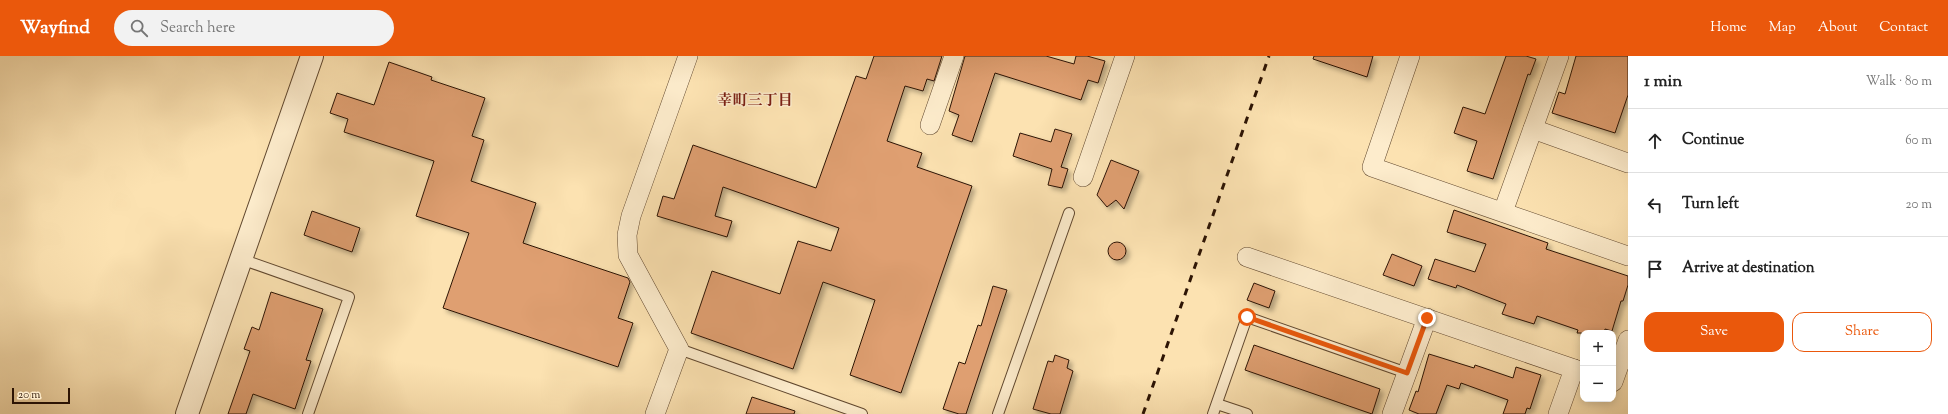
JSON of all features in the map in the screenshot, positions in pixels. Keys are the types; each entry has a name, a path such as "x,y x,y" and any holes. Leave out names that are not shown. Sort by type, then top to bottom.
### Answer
{"street":[{"path":"187,414 312,56"},
{"path":"655,414 679,349 628,255 627,235 631,216 688,56"},
{"path":"930,125 954,56"},
{"path":"1083,177 1125,56"},
{"path":"1410,56 1372,166 1628,256"},
{"path":"1503,212 1559,56"},
{"path":"1533,129 1627,160"},
{"path":"1247,257 1579,370 1558,414"},
{"path":"1392,414 1427,318"},
{"path":"1616,374 1628,340"},
{"path":"1616,383 1628,388"}],"lane":[{"path":"998,414 1068,213"},
{"path":"241,259 349,297 308,414"},
{"path":"1213,414 1247,317 1407,373"},
{"path":"679,349 862,414"},
{"path":"1217,404 1246,414"}],"building":[{"path":"874,56 942,56 934,81 927,79 923,91 905,86 887,141 922,153 917,167 972,186 901,393 850,375 875,300 823,282 793,369 691,333 712,271 780,294 798,241 831,251 839,228 723,187 715,216 732,221 727,237 657,216 663,196 674,199 693,145 816,188 856,76 866,79"},
{"path":"965,56 1046,56 1074,64 1076,56 1087,56 1105,61 1098,83 1088,80 1081,100 995,73 972,142 952,135 959,115 949,111"},
{"path":"1314,56 1373,56 1367,77 1313,59"},
{"path":"1506,56 1526,56 1536,59 1530,75 1528,74 1493,179 1467,171 1477,141 1454,133 1463,107 1485,114"},
{"path":"1576,56 1628,56 1628,95 1615,133 1552,113 1559,92 1565,94"},
{"path":"389,62 432,77 431,80 485,98 472,136 484,140 471,181 536,203 523,243 628,278 630,282 618,318 633,323 618,367 443,308 469,233 416,216 434,161 344,132 348,119 330,113 337,93 374,105"},
{"path":"1055,129 1072,134 1061,167 1068,169 1062,188 1048,185 1052,169 1013,156 1020,133 1051,142"},
{"path":"1111,160 1139,171 1124,209 1116,200 1107,207 1097,195"},
{"path":"1454,210 1548,243 1546,249 1628,276 1628,285 1623,301 1621,301 1612,330 1580,330 1580,333 1577,333 1578,330 1537,316 1534,324 1502,314 1506,304 1457,285 1456,288 1428,279 1435,259 1475,272 1486,244 1447,232"},
{"path":"312,211 360,228 352,252 304,235"},
{"path":"1117,242 1123,245 1126,251 1123,257 1117,260 1111,257 1108,251 1111,245"},
{"path":"1392,254 1422,266 1414,286 1383,275"},
{"path":"1254,283 1275,291 1269,308 1247,300"},
{"path":"993,286 1007,290 966,414 959,414 943,409 959,362 965,364 978,325 981,326"},
{"path":"271,292 323,309 306,360 311,361 295,409 253,394 246,414 228,414 250,351 244,349 252,327 259,330"},
{"path":"1254,345 1380,389 1372,414 1245,370"},
{"path":"1429,354 1474,368 1475,365 1513,378 1516,367 1541,375 1530,409 1527,408 1525,414 1503,414 1508,400 1461,383 1459,389 1447,385 1436,414 1419,414 1409,410 1416,391 1418,392"},
{"path":"1055,355 1069,360 1067,368 1073,371 1060,414 1051,414 1033,409 1048,361 1053,362"},
{"path":"752,397 795,411 794,414 746,414"}],"railway":[{"path":"1143,414 1269,56"}],"district":[{"name":"幸町三丁目","path":"755,100"}],"route":[{"path":"1247,317 1407,373 1427,318"}]}
